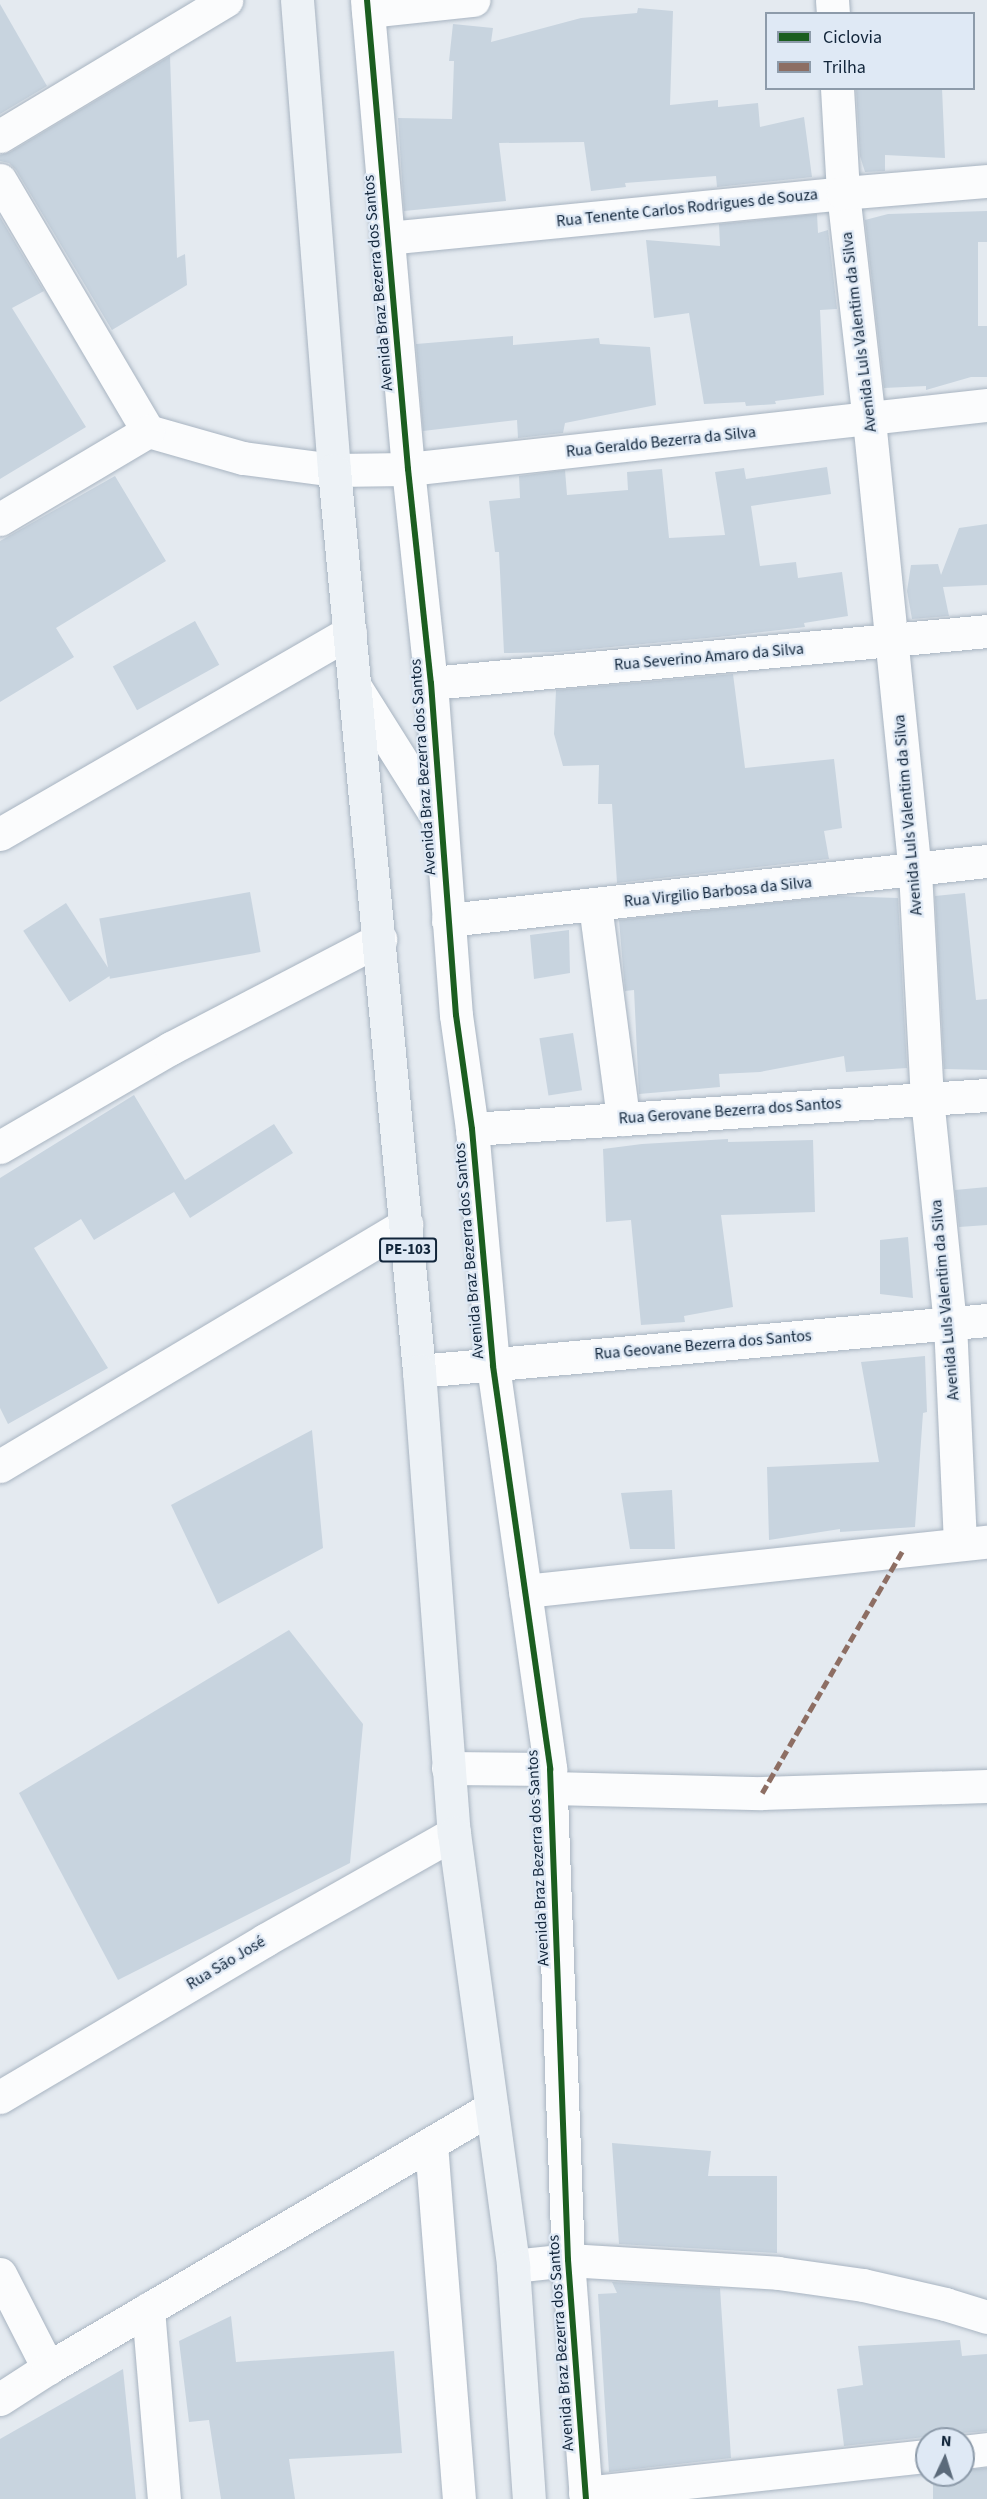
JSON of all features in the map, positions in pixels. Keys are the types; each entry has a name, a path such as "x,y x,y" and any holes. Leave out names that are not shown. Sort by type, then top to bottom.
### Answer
{"main road":[{"name":"PE-103","path":"297,0 334,470 419,1371 454,1833 513,2265 529,2499"}],"street":[{"path":"0,136 226,0"},
{"path":"368,5 473,0"},
{"name":"Avenida Braz Bezerra dos Santos","path":"368,5 408,469 431,683 456,1015 472,1129 493,1366 550,1778 568,2260 586,2496"},
{"name":"Avenida LuIs Valentim da Silva","path":"837,90 843,193 869,420 915,871 927,1098 973,1543"},
{"path":"0,180 148,431 0,519"},
{"name":"Rua Tenente Carlos Rodrigues de Souza","path":"387,238 987,181"},
{"name":"Rua Geraldo Bezerra da Silva","path":"148,431 243,458 334,470 408,469 869,420 987,405"},
{"path":"0,834 350,632"},
{"name":"Rua Severino Amaro da Silva","path":"431,683 987,632"},
{"path":"354,685 441,823"},
{"name":"Rua Virgilio Barbosa da Silva","path":"448,920 915,871 987,861"},
{"path":"595,905 623,1119"},
{"path":"0,1147 171,1048 380,939"},
{"name":"Rua Gerovane Bezerra dos Santos","path":"472,1129 987,1095"},
{"path":"0,1466 406,1224"},
{"name":"Rua Geovane Bezerra dos Santos","path":"419,1371 987,1320"},
{"path":"525,1591 973,1543"},
{"path":"448,1768 550,1778 762,1793 987,1786"},
{"name":"Rua São José","path":"0,2097 265,1940 454,1833"},
{"path":"0,2399 48,2368 491,2109"},
{"path":"431,2144 459,2499"},
{"path":"513,2265 568,2260 789,2275 863,2285 945,2304 987,2317"},
{"path":"0,2274 48,2368"},
{"path":"148,2309 164,2499"},
{"path":"586,2496 915,2457"}],"building":[{"path":"0,4 47,86 0,114"},
{"path":"638,8 673,11 670,105 718,100 718,107 758,103 760,127 804,117 812,177 717,187 716,176 625,183 626,187 591,191 584,142 499,143 506,201 404,211 398,118 452,119 454,61 449,61 453,24 493,28 491,42 581,18 637,13"},
{"path":"170,56 177,258 185,254 187,285 112,330 16,170 9,163 0,161 0,155 10,152"},
{"path":"856,90 942,90 945,158 885,155 885,171 865,172 860,156"},
{"path":"987,211 987,242 978,242 978,326 987,326 987,377 971,377 926,390 926,386 884,388 865,220 888,214"},
{"path":"817,214 818,233 828,230 837,309 820,310 824,395 775,401 776,404 746,406 745,402 704,404 689,313 654,318 646,240 720,246 719,224"},
{"path":"0,217 44,291 12,308 86,427 0,479"},
{"path":"513,336 513,345 599,338 600,344 650,347 656,405 565,423 563,433 518,438 517,420 423,431 416,344"},
{"path":"827,467 831,494 751,506 760,566 796,562 798,578 842,572 848,616 804,623 805,627 728,636 558,652 504,653 499,552 495,552 489,501 520,498 519,476 565,470 567,495 628,490 627,472 662,469 669,538 725,535 715,472 744,468 746,479"},
{"path":"115,476 166,561 56,628 74,657 0,702 0,541"},
{"path":"987,524 987,585 943,587 949,616 912,619 907,591 911,565 938,564 941,575 959,528"},
{"path":"195,621 219,665 137,710 113,667"},
{"path":"733,674 745,768 834,759 842,828 824,831 829,859 617,883 612,804 598,804 599,765 563,766 554,734 556,690"},
{"path":"250,892 261,952 110,979 99,919"},
{"path":"965,893 976,1000 987,999 987,1070 944,1069 935,896"},
{"path":"836,896 898,898 907,1068 846,1072 844,1056 760,1072 719,1074 720,1087 639,1094 634,990 625,991 619,920"},
{"path":"66,903 112,974 70,1002 23,931"},
{"path":"569,930 570,973 534,979 530,935"},
{"path":"573,1033 582,1090 548,1096 539,1038"},
{"path":"134,1095 185,1180 274,1124 293,1153 190,1218 174,1192 94,1240 81,1219 34,1248 108,1368 8,1424 0,1408 0,1178"},
{"path":"728,1139 728,1142 813,1140 815,1212 721,1215 733,1307 684,1316 685,1322 641,1325 631,1220 606,1222 603,1149 642,1144"},
{"path":"987,1187 987,1225 959,1227 955,1190"},
{"path":"908,1237 913,1298 880,1294 880,1240"},
{"path":"925,1356 927,1412 923,1413 915,1527 840,1532 840,1529 769,1540 767,1467 879,1462 861,1362"},
{"path":"312,1430 323,1548 218,1604 171,1505"},
{"path":"672,1490 675,1549 630,1549 621,1493"},
{"path":"289,1630 363,1724 350,1863 118,1980 19,1793"},
{"path":"612,2143 711,2151 708,2176 777,2176 777,2253 619,2244"},
{"path":"612,2282 720,2288 731,2458 609,2472 598,2294 617,2293"},
{"path":"231,2316 236,2362 394,2351 402,2453 289,2459 295,2499 221,2499 209,2420 189,2422 179,2341"},
{"path":"960,2340 962,2356 987,2354 987,2431 975,2432 975,2427 915,2427 915,2438 844,2446 837,2389 863,2385 858,2346"},
{"path":"123,2369 136,2499 0,2499 0,2439"},
{"path":"987,2468 987,2499 933,2499 933,2487 975,2487 975,2469"}],"marked path":[{"path":"762,1793 903,1550"}],"cycle path":[{"path":"367,0 408,469 431,683 456,1015 472,1129 493,1366 550,1769 568,2260 586,2499"}]}
